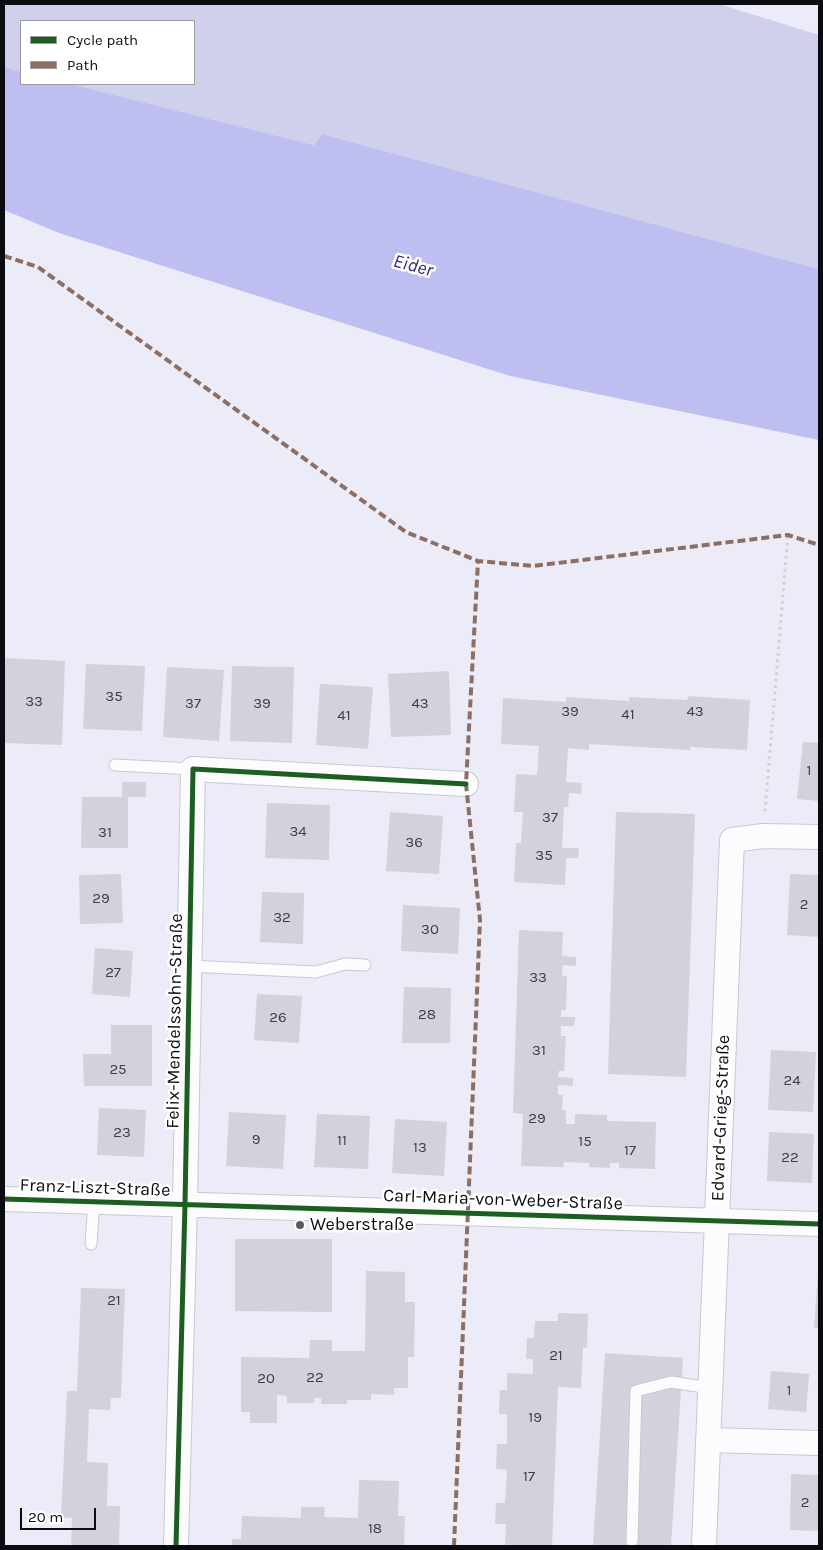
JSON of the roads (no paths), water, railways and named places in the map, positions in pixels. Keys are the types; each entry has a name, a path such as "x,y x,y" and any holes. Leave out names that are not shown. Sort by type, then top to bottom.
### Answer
{"street":[{"path":"192,769 466,784"},
{"name":"Felix-Mendelssohn-Straße","path":"176,1546 185,1204 192,769"},
{"name":"Edvard-Grieg-Straße","path":"704,1546 732,840 763,836 819,836"},
{"name":"Franz-Liszt-Straße","path":"4,1199 185,1204"},
{"name":"Carl-Maria-von-Weber-Straße","path":"185,1204 819,1224"},
{"path":"708,1440 819,1443"}],"lane":[{"path":"114,764 192,769"},
{"path":"189,966 316,972 345,964 365,965"},
{"path":"91,1244 94,1201"},
{"path":"632,1541 636,1390 670,1382 710,1388"}],"water":[{"name":"Eider","path":"4,67 20,72 20,85 74,85 314,145 322,134 819,269 819,440 510,376 59,233 4,210"}],"place":[{"name":"Weberstraße","path":"300,1225"}]}
